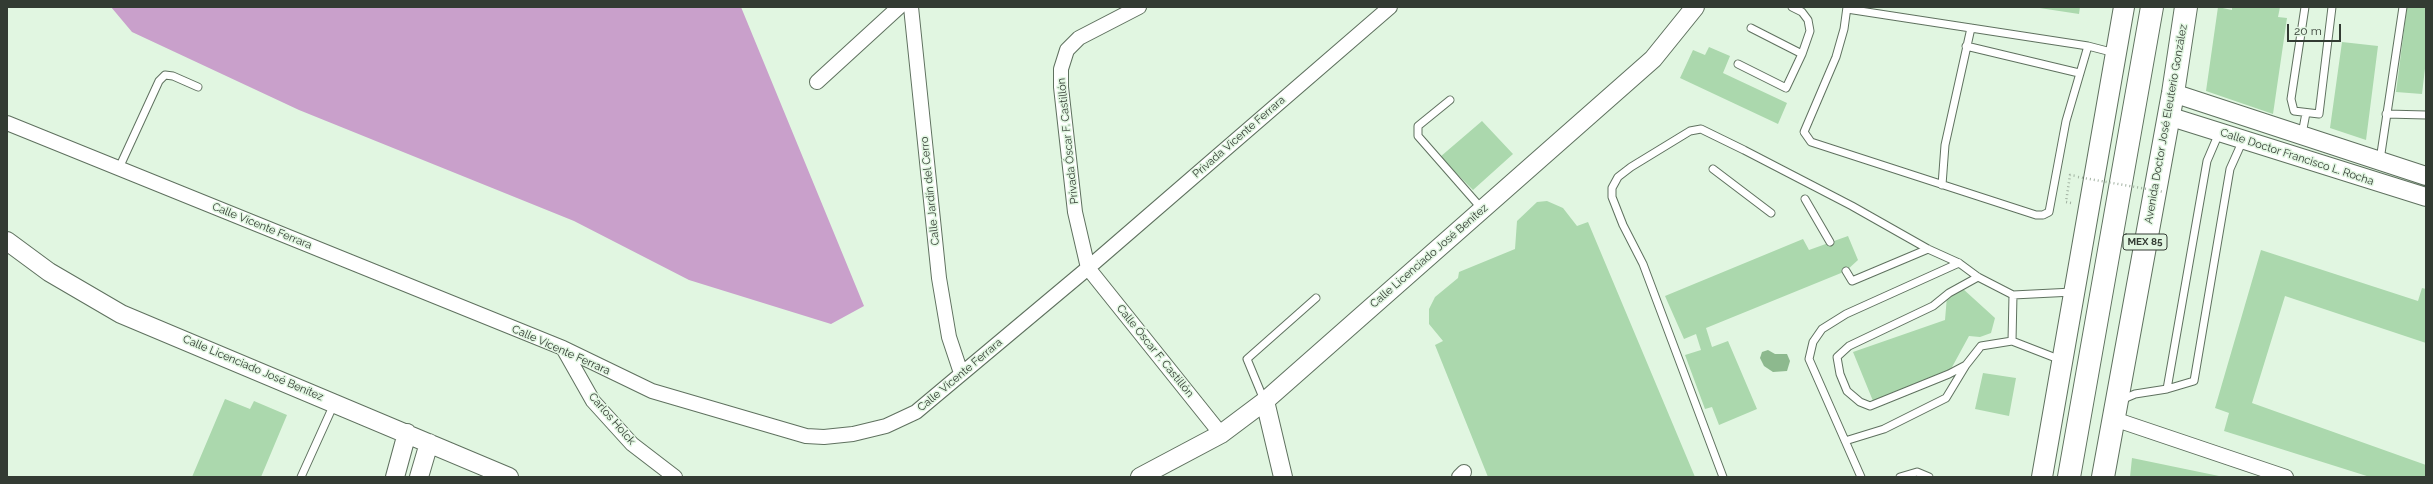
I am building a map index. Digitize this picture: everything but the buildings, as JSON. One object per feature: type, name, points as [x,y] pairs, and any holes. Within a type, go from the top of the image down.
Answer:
[{"type":"highway","name":"MEX 85","points":[[2069,477],[2152,7]]},
{"type":"highway","name":"Avenida Doctor José Eleuterio González","points":[[2103,477],[2173,93],[2186,7]]},
{"type":"main road","points":[[2042,477],[2124,7]]},
{"type":"street","points":[[817,82],[899,7]]},
{"type":"street","name":"Calle Jardín del Cerro","points":[[911,7],[939,278],[949,337],[961,373]]},
{"type":"street","name":"Privada Óscar F. Castillón","points":[[1088,268],[1075,212],[1063,117],[1061,69],[1067,50],[1079,38],[1139,7]]},
{"type":"street","name":"Privada Vicente Ferrara","points":[[1088,268],[1390,7]]},
{"type":"street","name":"Calle Licenciado José Benítez","points":[[1140,477],[1222,434],[1265,401],[1653,59],[1692,8]]},
{"type":"street","name":"Calle Doctor Francisco L. Rocha","points":[[2173,93],[2302,134],[2426,176]]},
{"type":"street","name":"Calle Doctor Francisco L. Rocha","points":[[2168,116],[2426,197]]},
{"type":"street","name":"Calle Vicente Ferrara","points":[[7,123],[563,348],[652,391],[806,436],[824,437],[853,434],[886,426],[916,412],[1088,268]]},
{"type":"street","name":"Calle Licenciado José Benítez","points":[[7,241],[49,272],[121,314],[335,402],[509,477]]},
{"type":"street","name":"Calle Óscar F. Castillón","points":[[1088,268],[1222,434]]},
{"type":"street","name":"Carlos Holck","points":[[563,348],[593,401],[632,444],[675,477]]},
{"type":"street","points":[[1265,401],[1283,477]]},
{"type":"street","points":[[2115,410],[2286,477]]},
{"type":"street","points":[[395,477],[407,433]]},
{"type":"street","points":[[419,477],[429,443]]},
{"type":"lane","points":[[1738,64],[1786,88],[1802,54],[1810,30],[1808,20],[1802,12],[1792,7]]},
{"type":"lane","points":[[2305,7],[2291,99],[2294,111],[2319,114],[2332,7]]},
{"type":"lane","points":[[2380,160],[2403,7]]},
{"type":"lane","points":[[2088,46],[2066,121],[2049,212],[2043,216],[1811,142],[1804,132],[1836,57],[1847,8],[2088,46],[2116,54]]},
{"type":"lane","points":[[1750,28],[1802,54]]},
{"type":"lane","points":[[1942,185],[1945,145],[1971,28]]},
{"type":"lane","points":[[1966,46],[2079,73]]},
{"type":"lane","points":[[119,168],[159,81],[165,75],[173,76],[198,87]]},
{"type":"lane","points":[[1450,100],[1418,126],[1418,136],[1482,209]]},
{"type":"lane","points":[[2302,134],[2306,113]]},
{"type":"lane","points":[[2386,114],[2426,115]]},
{"type":"lane","points":[[1724,477],[1643,264],[1612,197],[1614,182],[1631,167],[1690,131],[1701,130],[1852,206],[1928,249],[1959,263],[1978,277],[2013,295],[2074,292]]},
{"type":"lane","points":[[2167,389],[2207,161],[2219,132]]},
{"type":"lane","points":[[2115,410],[2135,394],[2167,389],[2194,381],[2230,169],[2243,140]]},
{"type":"lane","points":[[1713,169],[1771,213]]},
{"type":"lane","points":[[1805,199],[1830,242]]},
{"type":"lane","points":[[1846,271],[1852,281],[1928,249]]},
{"type":"lane","points":[[1861,477],[1810,359],[1813,342],[1822,329],[1846,314],[1959,263]]},
{"type":"lane","points":[[1966,365],[1950,374],[1870,406],[1860,402],[1847,390],[1840,374],[1837,357],[1849,346],[1933,306],[1949,293],[1978,277]]},
{"type":"lane","points":[[2012,341],[2013,295]]},
{"type":"lane","points":[[1265,401],[1247,358],[1316,298]]},
{"type":"lane","points":[[1845,441],[1884,429],[1946,398],[1966,365],[1981,346],[2012,341],[2063,361]]},
{"type":"lane","points":[[301,477],[335,402]]},
{"type":"lane","points":[[1900,477],[1916,472],[1929,477]]},
{"type":"path","points":[[2078,177],[2164,192]]},
{"type":"shaded area","points":[[111,7],[741,7],[864,306],[831,324],[689,280],[574,221],[299,110],[132,32]]},
{"type":"shaded area","points":[[1768,350],[1775,354],[1787,354],[1790,361],[1787,371],[1773,372],[1764,366],[1760,358],[1762,352]]}]
